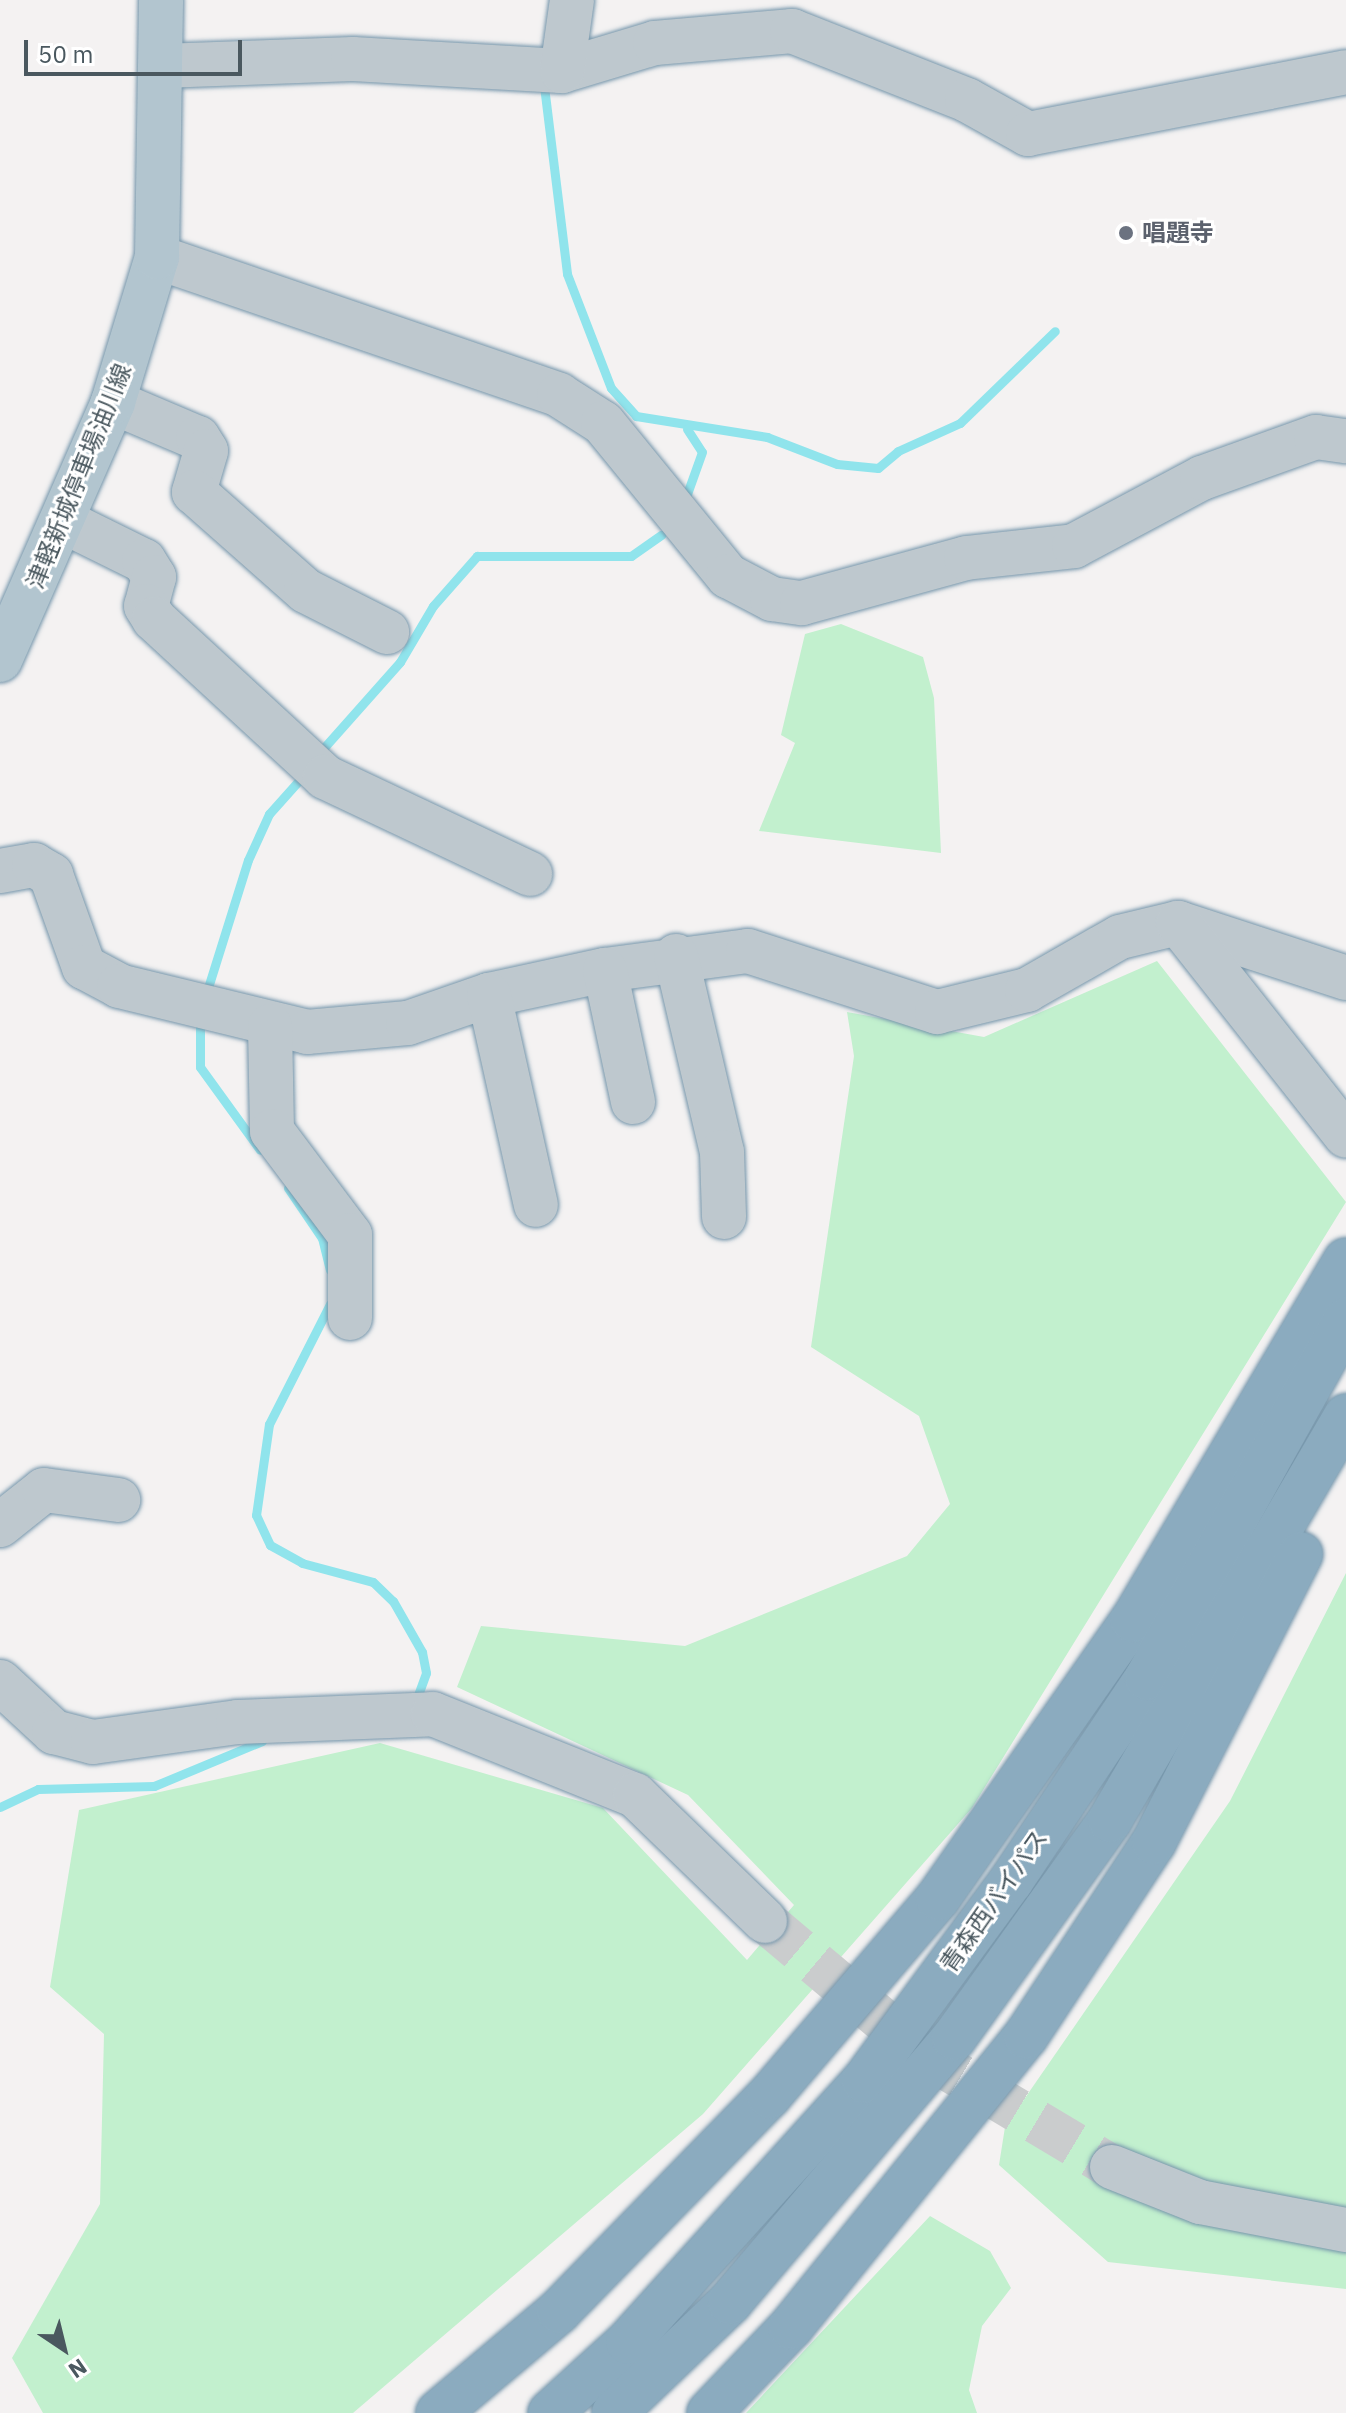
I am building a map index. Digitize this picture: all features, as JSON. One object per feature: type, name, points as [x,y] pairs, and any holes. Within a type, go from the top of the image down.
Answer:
[{"type":"highway","points":[[438,2413],[559,2311],[769,2096],[938,1898],[1133,1620],[1346,1260]]},
{"type":"highway","name":"青森西バイパス","points":[[550,2413],[628,2342],[864,2081],[1002,1893],[1147,1678],[1346,1320]]},
{"type":"highway","name":"青森西バイパス","points":[[614,2413],[730,2302],[954,2038],[1110,1820],[1346,1416]]},
{"type":"highway","points":[[709,2413],[791,2327],[1035,2023],[1154,1842],[1346,1462]]},
{"type":"main road","name":"津軽新城停車場油川線","points":[[0,660],[65,522],[113,402],[157,257],[161,0]]},
{"type":"street","points":[[562,71],[572,0]]},
{"type":"street","points":[[162,66],[353,59],[562,71],[655,43],[792,31],[967,100],[1028,134],[1346,72]]},
{"type":"street","points":[[157,257],[559,395],[603,423],[728,576],[772,599],[802,603],[966,558],[1074,546],[1202,478],[1316,437],[1346,441]]},
{"type":"street","points":[[113,402],[198,438],[206,451],[194,492],[306,591],[387,632]]},
{"type":"street","points":[[65,522],[144,561],[154,577],[146,606],[154,619],[325,777],[530,874]]},
{"type":"street","points":[[0,871],[34,865],[51,875],[84,967],[119,986],[270,1026],[307,1032],[408,1023],[489,995],[605,970],[676,956],[748,951],[937,1012],[1027,990],[1120,937],[1178,923],[1346,978]]},
{"type":"street","points":[[1178,923],[1346,1136]]},
{"type":"street","points":[[676,956],[722,1152],[724,1217]]},
{"type":"street","points":[[605,970],[633,1102]]},
{"type":"street","points":[[489,995],[536,1205]]},
{"type":"street","points":[[270,1026],[272,1131],[350,1235],[350,1318]]},
{"type":"street","points":[[0,1525],[44,1490],[118,1500]]},
{"type":"street","points":[[0,1682],[54,1732],[93,1742],[238,1722],[433,1714],[635,1795],[765,1921]]},
{"type":"street","points":[[1112,2167],[1200,2202],[1346,2230]]},
{"type":"green space","points":[[841,624],[923,657],[934,698],[941,853],[759,831],[795,743],[781,735],[805,634]]},
{"type":"green space","points":[[1157,961],[1346,1202],[972,1808],[703,2114],[353,2413],[43,2413],[12,2358],[100,2204],[104,2034],[50,1987],[79,1810],[380,1743],[603,1808],[747,1960],[794,1905],[688,1795],[457,1687],[481,1626],[685,1646],[907,1556],[950,1504],[919,1416],[811,1347],[854,1056],[847,1012],[984,1037]]},
{"type":"green space","points":[[1346,1573],[1346,2289],[1108,2262],[999,2165],[1005,2127],[1230,1801]]},
{"type":"green space","points":[[930,2216],[990,2251],[1011,2288],[982,2326],[969,2390],[977,2413],[746,2413]]},
{"type":"waterway","points":[[544,86],[567,274],[611,388],[636,416],[767,437],[837,464],[878,468],[898,451],[960,423],[1055,331]]},
{"type":"waterway","points":[[687,429],[702,452],[687,494]]},
{"type":"waterway","points":[[321,751],[400,662],[433,606],[477,556],[631,556],[661,535]]},
{"type":"waterway","points":[[206,994],[248,860],[269,814],[302,777]]},
{"type":"waterway","points":[[200,1018],[200,1067],[260,1150]]},
{"type":"waterway","points":[[288,1188],[322,1238],[330,1270]]},
{"type":"waterway","points":[[330,1304],[269,1424],[256,1515],[270,1545],[302,1563],[373,1582],[393,1601],[422,1652],[426,1673],[417,1698]]},
{"type":"waterway","points":[[0,1807],[38,1789],[154,1786],[262,1741]]},
{"type":"tunnel","points":[[765,1921],[923,2054],[1112,2167]]},
{"type":"place","name":"唱題寺","points":[[1126,233]]}]
